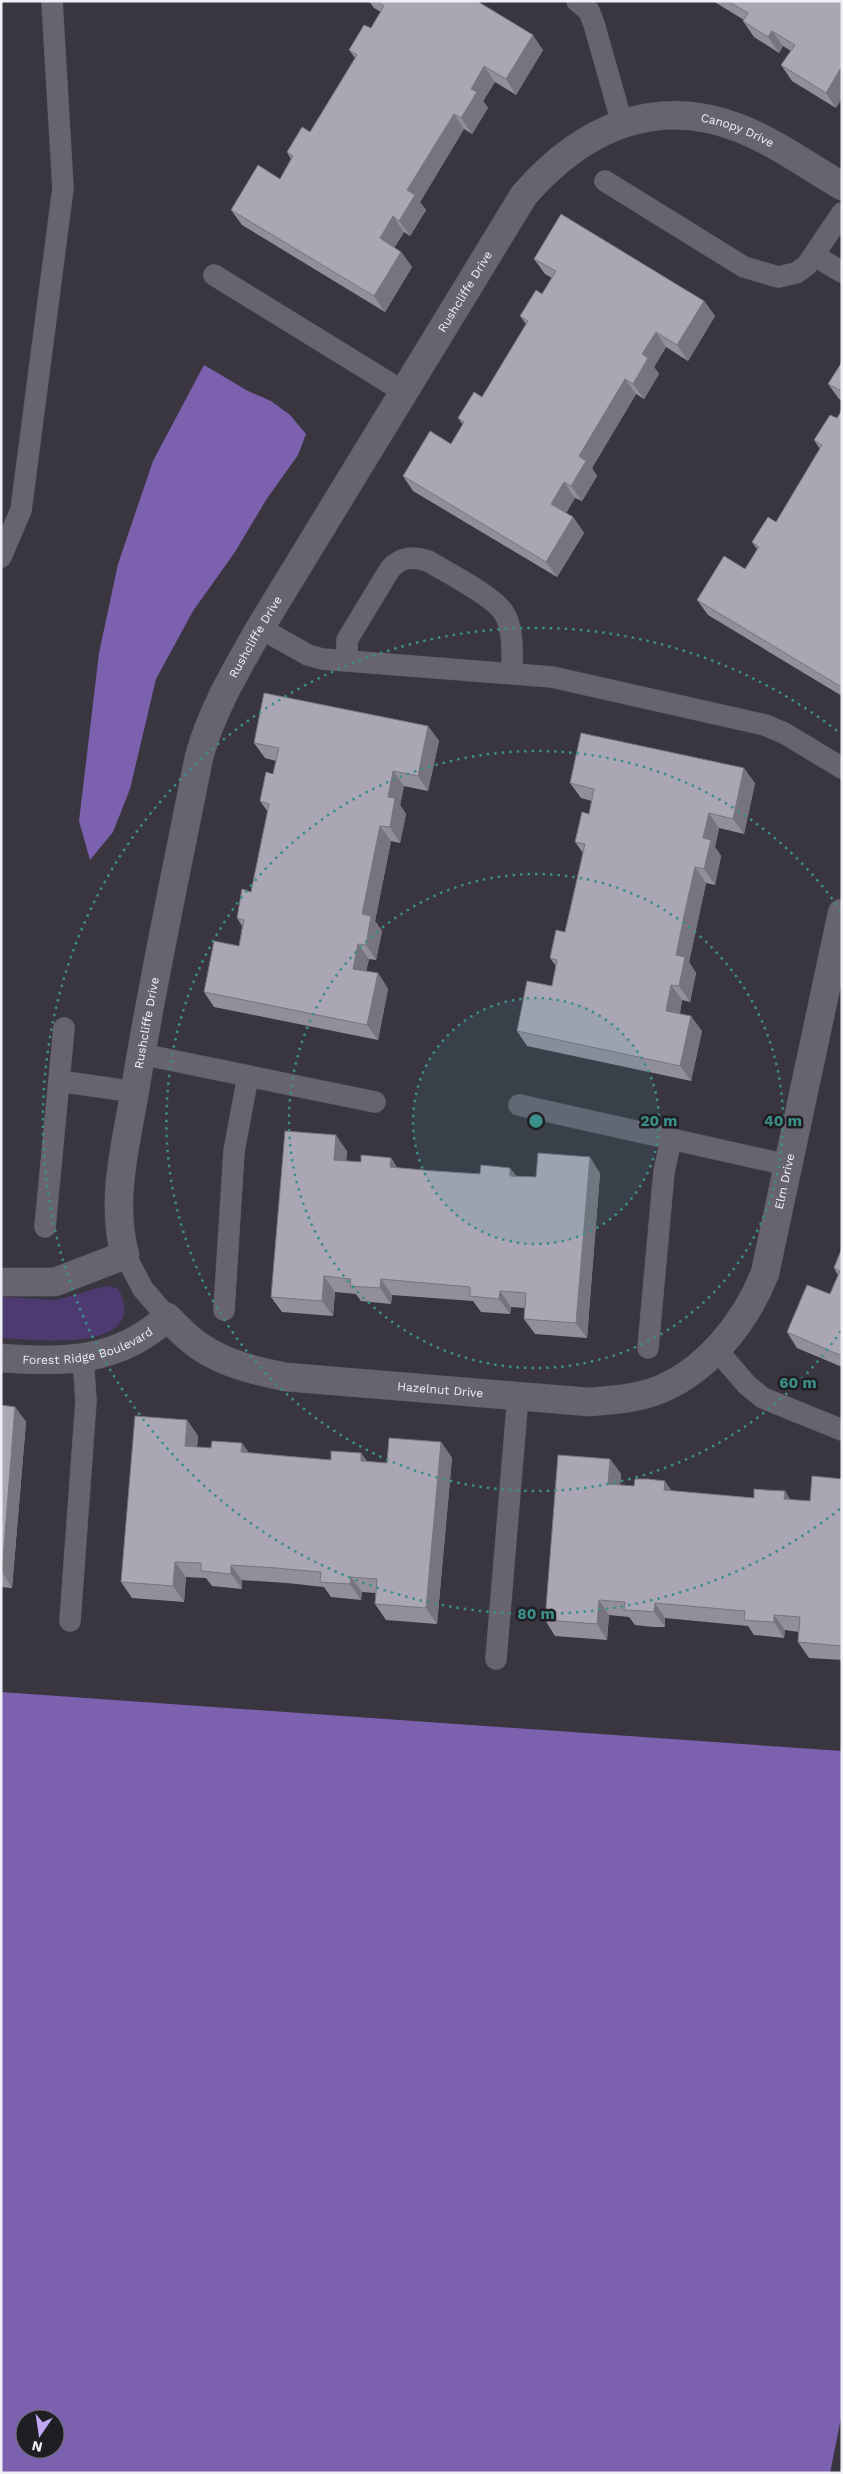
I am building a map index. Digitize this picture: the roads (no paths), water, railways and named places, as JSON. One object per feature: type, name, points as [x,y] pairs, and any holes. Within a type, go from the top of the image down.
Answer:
[{"type":"street","name":"Canopy Drive","points":[[622,123],[652,117],[681,116],[738,127],[765,140],[842,186]]},
{"type":"street","name":"Rushcliffe Drive","points":[[126,1255],[119,1232],[118,1195],[141,1054],[199,758],[208,725],[227,686],[260,628],[524,195],[546,171],[573,149],[599,132],[622,123]]},
{"type":"street","name":"Elm Drive","points":[[716,1349],[734,1331],[758,1291],[765,1273],[840,930]]},
{"type":"street","points":[[1,1282],[55,1282],[126,1255]]},
{"type":"street","name":"Hazelnut Drive","points":[[167,1317],[198,1346],[226,1361],[252,1370],[286,1377],[589,1402],[626,1399],[654,1392],[681,1378],[716,1349]]},
{"type":"street","name":"Forest Ridge Boulevard","points":[[1,1358],[34,1361],[83,1358],[108,1352],[131,1344],[150,1333],[167,1317]]},
{"type":"lane","points":[[1,557],[21,510],[64,188],[52,1]]},
{"type":"lane","points":[[577,1],[589,11],[594,24],[622,123]]},
{"type":"lane","points":[[604,181],[744,267],[778,277],[796,273],[815,256],[842,213]]},
{"type":"lane","points":[[815,256],[842,272]]},
{"type":"lane","points":[[214,275],[404,392]]},
{"type":"lane","points":[[347,661],[347,640],[390,569],[397,562],[406,558],[418,558],[428,561],[491,600],[504,613],[511,643],[512,674]]},
{"type":"lane","points":[[260,628],[308,655],[322,659],[552,677],[765,725],[784,733],[842,768]]},
{"type":"lane","points":[[45,1227],[64,1028]]},
{"type":"lane","points":[[141,1054],[375,1102]]},
{"type":"lane","points":[[224,1310],[234,1151],[248,1076]]},
{"type":"lane","points":[[59,1082],[135,1092]]},
{"type":"lane","points":[[518,1105],[788,1166]]},
{"type":"lane","points":[[648,1348],[664,1172],[671,1139]]},
{"type":"lane","points":[[126,1255],[142,1289],[167,1317]]},
{"type":"lane","points":[[716,1349],[747,1385],[763,1398],[842,1430]]},
{"type":"lane","points":[[70,1621],[86,1402],[83,1358]]},
{"type":"lane","points":[[496,1659],[518,1396]]}]
